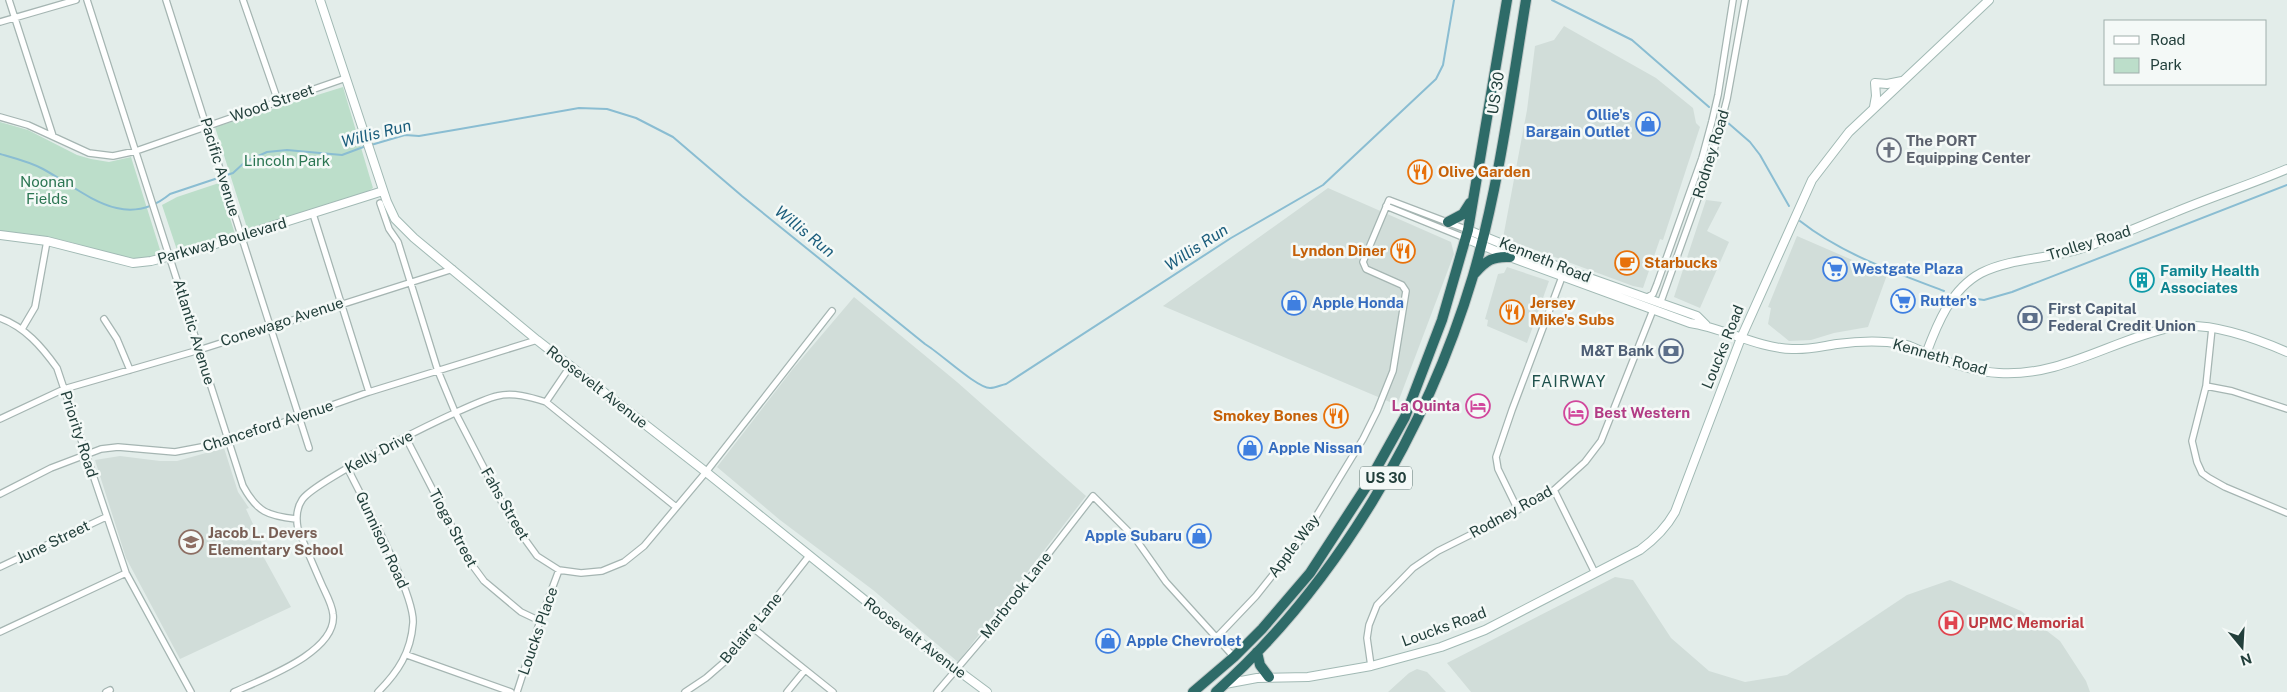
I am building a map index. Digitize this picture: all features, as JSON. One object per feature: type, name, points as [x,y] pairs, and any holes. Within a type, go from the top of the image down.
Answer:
[{"type":"highway","name":"US 30","points":[[1193,692],[1234,657],[1262,629],[1310,573],[1366,488],[1405,417],[1442,320],[1466,234],[1507,0]]},
{"type":"highway","name":"US 30","points":[[1216,692],[1257,652],[1299,606],[1341,549],[1385,479],[1418,416],[1444,357],[1473,276],[1506,123],[1526,0]]},
{"type":"highway","points":[[1448,222],[1455,220],[1463,214],[1472,200]]},
{"type":"highway","points":[[1473,276],[1490,259],[1498,256],[1510,258]]},
{"type":"highway","points":[[1257,652],[1262,668],[1269,677]]},
{"type":"street","points":[[9,0],[53,136]]},
{"type":"street","points":[[0,22],[76,0]]},
{"type":"street","name":"Atlantic Avenue","points":[[87,0],[243,486],[255,506],[276,517],[296,519]]},
{"type":"street","name":"Pacific Avenue","points":[[166,0],[309,448]]},
{"type":"street","points":[[243,0],[278,101]]},
{"type":"street","name":"Roosevelt Avenue","points":[[320,0],[383,191],[396,219],[414,238],[537,340],[706,472],[882,614],[987,692]]},
{"type":"street","name":"Rodney Road","points":[[1643,302],[1653,294],[1702,158],[1718,95],[1733,0]]},
{"type":"street","name":"Rodney Road","points":[[1660,304],[1711,162],[1727,99],[1745,0]]},
{"type":"street","name":"Loucks Road","points":[[1225,684],[1269,677],[1308,677],[1371,666],[1409,657],[1466,638],[1640,550],[1655,539],[1668,525],[1675,512],[1742,338],[1812,180],[1849,132],[1989,0]]},
{"type":"street","name":"Wood Street","points":[[0,117],[28,125],[89,153],[113,156],[136,151],[346,78]]},
{"type":"street","points":[[1873,109],[1876,96],[1875,83],[1887,84],[1902,81]]},
{"type":"street","name":"Trolley Road","points":[[1926,354],[1940,318],[1951,301],[1981,273],[2003,266],[2074,251],[2126,233],[2287,169]]},
{"type":"street","name":"Parkway Boulevard","points":[[0,235],[47,241],[133,263],[171,257],[383,191]]},
{"type":"street","name":"Kenneth Road","points":[[1466,234],[1448,222],[1389,200],[1386,206],[1482,240],[1550,263],[1643,302],[1653,310],[1690,324],[1706,326],[1742,338],[1792,350],[1867,341],[1883,341],[1904,344],[1926,354],[1980,372],[2026,374],[2063,366],[2142,336],[2175,327],[2212,328],[2264,342],[2287,352]]},
{"type":"street","name":"Fahs Street","points":[[380,202],[389,229],[398,242],[438,370],[455,412],[511,520],[537,556],[559,570],[581,573],[602,571],[624,562],[644,546],[706,472],[832,311]]},
{"type":"street","name":"Apple Way","points":[[1216,638],[1256,596],[1294,548],[1331,494],[1378,411],[1393,371],[1406,297],[1402,285],[1371,272],[1364,266],[1363,262],[1386,206]]},
{"type":"street","points":[[313,214],[369,392]]},
{"type":"street","name":"Kenneth Road","points":[[1482,240],[1510,258],[1562,277],[1643,302]]},
{"type":"street","points":[[22,330],[35,307],[47,241]]},
{"type":"street","name":"Conewago Avenue","points":[[0,419],[64,389],[199,350],[341,303],[453,269]]},
{"type":"street","points":[[1518,510],[1498,469],[1496,457],[1562,277]]},
{"type":"street","points":[[1643,302],[1660,304]]},
{"type":"street","name":"Kenneth Road","points":[[1660,304],[1697,316],[1706,326]]},
{"type":"street","name":"Rodney Road","points":[[1371,666],[1367,638],[1369,625],[1377,605],[1413,568],[1554,490],[1585,462],[1601,441],[1653,310]]},
{"type":"street","name":"Priority Road","points":[[0,318],[22,330],[45,350],[57,368],[126,573],[191,692]]},
{"type":"street","points":[[104,319],[116,339],[130,370]]},
{"type":"street","points":[[2212,328],[2206,386],[2192,441],[2197,462],[2202,473],[2225,487],[2287,513]]},
{"type":"street","name":"Chanceford Avenue","points":[[0,494],[52,468],[101,449],[118,447],[174,452],[228,442],[369,392],[537,340]]},
{"type":"street","points":[[546,402],[570,365]]},
{"type":"street","points":[[2206,386],[2232,391],[2287,409]]},
{"type":"street","name":"Kelly Drive","points":[[296,519],[302,499],[316,487],[455,412],[499,395],[521,395],[546,402],[676,506]]},
{"type":"street","name":"Tioga Street","points":[[406,438],[470,562],[484,582],[521,612],[540,621]]},
{"type":"street","name":"Gunnison Road","points":[[348,469],[407,592],[414,621],[407,655],[393,677],[378,692]]},
{"type":"street","points":[[1554,490],[1595,573]]},
{"type":"street","name":"Marbrook Lane","points":[[937,692],[1092,496],[1135,538],[1166,582],[1216,638]]},
{"type":"street","name":"June Street","points":[[0,567],[106,516]]},
{"type":"street","points":[[234,692],[244,690],[315,651],[324,642],[333,623],[332,608],[298,529],[296,519]]},
{"type":"street","name":"Belaire Lane","points":[[685,692],[706,678],[729,658],[809,556]]},
{"type":"street","name":"Loucks Place","points":[[517,692],[559,570]]},
{"type":"street","points":[[0,632],[126,573]]},
{"type":"street","points":[[753,628],[833,692]]},
{"type":"street","points":[[1216,638],[1234,657]]},
{"type":"street","points":[[407,655],[511,692]]},
{"type":"street","points":[[787,692],[805,670]]},
{"type":"shaded area","points":[[1564,26],[1656,78],[1693,108],[1696,123],[1700,127],[1663,240],[1660,239],[1643,288],[1503,238],[1527,110],[1535,46],[1554,40]]},
{"type":"shaded area","points":[[1328,188],[1451,242],[1454,254],[1397,405],[1163,306]]},
{"type":"shaded area","points":[[1706,200],[1722,202],[1707,231],[1729,242],[1700,308],[1674,297]]},
{"type":"shaded area","name":"Westgate Plaza","points":[[1797,236],[1887,275],[1868,327],[1834,333],[1811,340],[1789,341],[1768,324],[1771,308],[1768,307]]},
{"type":"shaded area","points":[[1507,267],[1549,281],[1527,343],[1487,326],[1488,320],[1485,319],[1498,274],[1504,273]]},
{"type":"shaded area","points":[[854,297],[957,382],[1086,496],[958,662],[873,590],[780,520],[717,467],[792,370]]},
{"type":"shaded area","name":"Jacob L. Devers Elementary School","points":[[224,448],[238,492],[249,508],[246,509],[267,554],[263,556],[291,607],[180,659],[126,558],[95,460],[120,456],[177,461]]},
{"type":"shaded area","name":"UPMC Memorial","points":[[1615,577],[1633,580],[1671,638],[1709,671],[1745,682],[1787,675],[1907,595],[1950,580],[2021,611],[2060,641],[2086,681],[2090,692],[1471,692],[1447,663]]},
{"type":"shaded area","points":[[1417,669],[1427,672],[1446,692],[1388,692],[1409,673]]},
{"type":"green space","name":"Lincoln Park","points":[[343,87],[373,188],[365,193],[248,231],[215,127]]},
{"type":"green space","name":"Noonan Fields","points":[[0,122],[28,130],[77,155],[91,159],[109,162],[131,157],[161,253],[138,259],[127,258],[61,240],[0,231]]},
{"type":"green space","points":[[219,183],[235,234],[182,251],[177,250],[162,205],[177,197]]},
{"type":"waterway","name":"Willis Run","points":[[371,145],[405,135],[419,136],[579,108],[607,109],[636,118],[673,137],[742,196],[925,344],[976,382],[992,388],[1006,384],[1231,238],[1323,185],[1436,79],[1443,65],[1454,0]]},
{"type":"waterway","points":[[1552,0],[1632,40],[1709,107]]},
{"type":"waterway","points":[[1727,122],[1750,142],[1760,155],[1789,206]]},
{"type":"waterway","name":"Willis Run","points":[[0,154],[38,167],[105,204],[121,209],[137,209],[153,205],[170,194],[233,173],[245,162],[267,152],[287,150],[342,155],[366,146]]},
{"type":"waterway","points":[[1963,297],[1984,300],[2012,292],[2287,185]]},
{"type":"waterway","points":[[1800,221],[1816,233],[1851,253],[1944,291]]},
{"type":"place","name":"Ollie's Bargain Outlet","points":[[1648,124]]},
{"type":"place","name":"The PORT Equipping Center","points":[[1889,150]]},
{"type":"place","name":"Olive Garden","points":[[1420,172]]},
{"type":"place","name":"Lyndon Diner","points":[[1403,251]]},
{"type":"place","name":"Starbucks","points":[[1627,263]]},
{"type":"place","name":"Westgate Plaza","points":[[1835,269]]},
{"type":"place","name":"Family Health Associates","points":[[2142,280]]},
{"type":"place","name":"Rutter's","points":[[1903,301]]},
{"type":"place","name":"Apple Honda","points":[[1294,303]]},
{"type":"place","name":"Jersey Mike's Subs","points":[[1512,312]]},
{"type":"place","name":"First Capital Federal Credit Union","points":[[2030,318]]},
{"type":"place","name":"M&T Bank","points":[[1671,351]]},
{"type":"place","name":"La Quinta","points":[[1478,406]]},
{"type":"place","name":"Best Western","points":[[1576,413]]},
{"type":"place","name":"Smokey Bones","points":[[1336,416]]},
{"type":"place","name":"Apple Nissan","points":[[1250,448]]},
{"type":"place","name":"Apple Subaru","points":[[1199,536]]},
{"type":"place","name":"Jacob L. Devers Elementary School","points":[[191,542]]},
{"type":"place","name":"UPMC Memorial","points":[[1951,623]]},
{"type":"place","name":"Apple Chevrolet","points":[[1108,641]]},
{"type":"district","name":"FAIRWAY","points":[[1569,381]]}]
